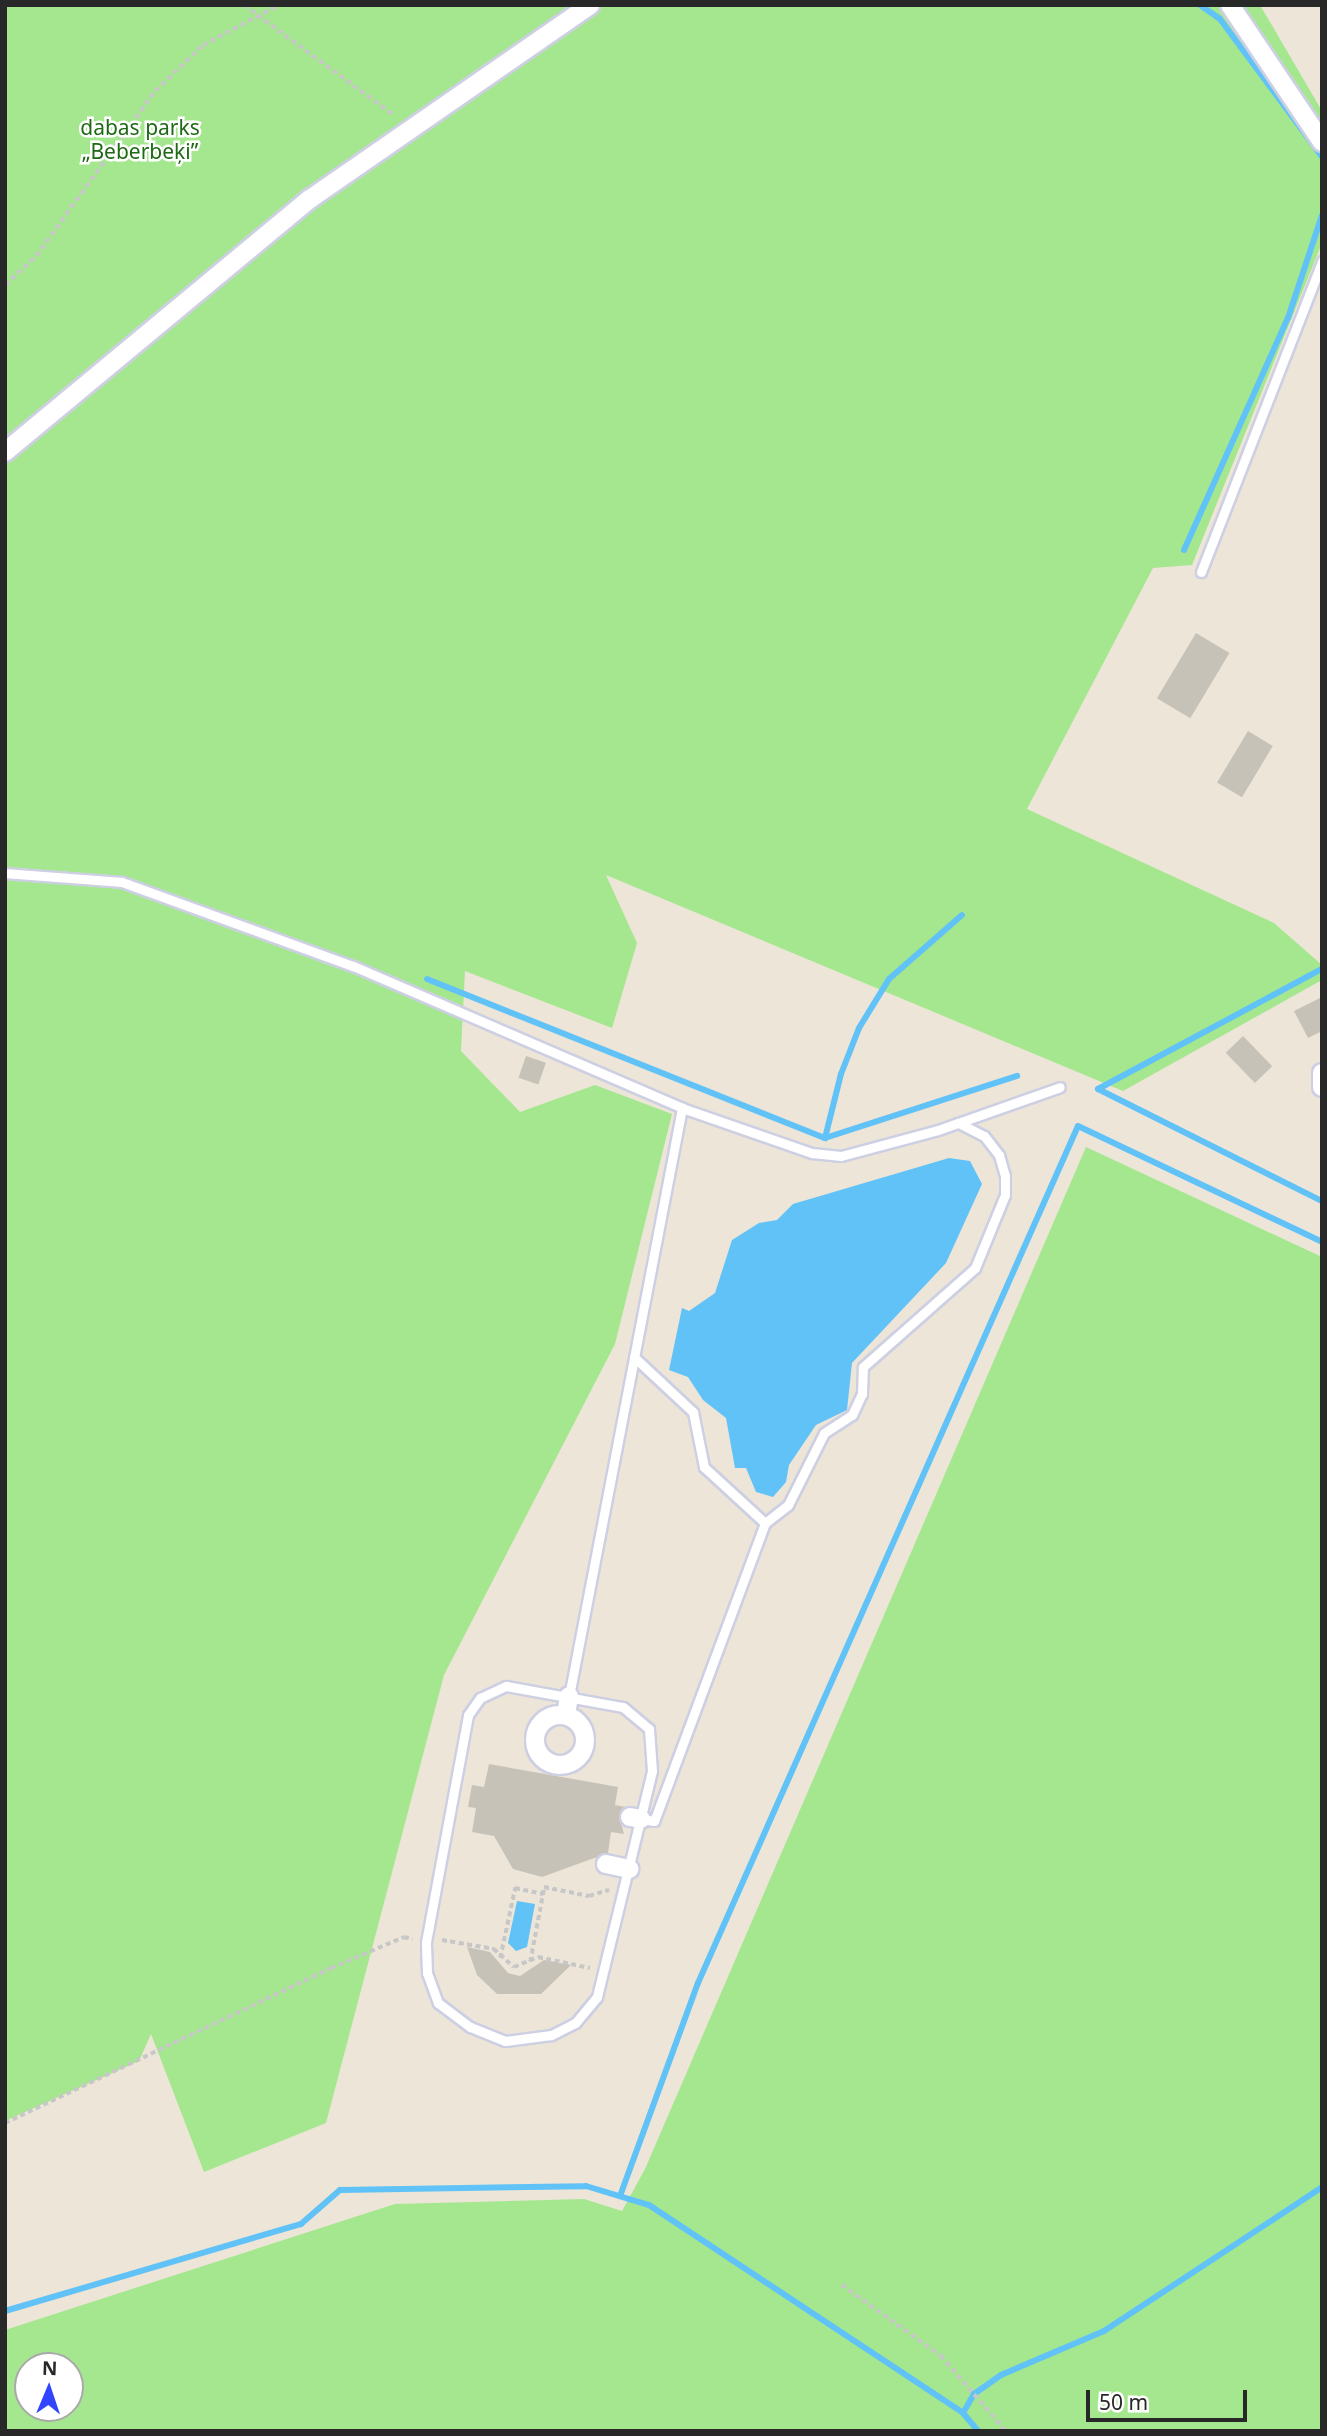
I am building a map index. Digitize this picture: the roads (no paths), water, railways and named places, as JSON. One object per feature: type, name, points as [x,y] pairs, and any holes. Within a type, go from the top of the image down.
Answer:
[{"type":"street","points":[[5,452],[310,200],[410,127],[590,5]]},
{"type":"street","points":[[1230,5],[1322,142]]},
{"type":"street","points":[[1322,1073],[1322,1087]]},
{"type":"street","points":[[566,1715],[569,1696]]},
{"type":"street","points":[[606,1864],[628,1872]]},
{"type":"lane","points":[[1201,572],[1322,261]]},
{"type":"lane","points":[[5,873],[122,882],[353,966],[682,1108],[812,1153],[841,1156],[958,1123],[1060,1087]]},
{"type":"lane","points":[[569,1696],[682,1108]]},
{"type":"lane","points":[[636,1818],[654,1821],[765,1523],[788,1505],[824,1433],[852,1415],[862,1394],[863,1367],[975,1268],[1005,1195],[1005,1176],[999,1156],[984,1136],[958,1123]]},
{"type":"lane","points":[[634,1357],[693,1412],[704,1467],[765,1523]]},
{"type":"lane","points":[[506,1686],[569,1696],[623,1707],[649,1729],[652,1771],[636,1818],[628,1872],[597,1997],[575,2023],[551,2035],[506,2041],[470,2027],[438,2003],[427,1973],[426,1939],[468,1715],[480,1698],[506,1686]]},
{"type":"water","points":[[949,1158],[970,1161],[982,1184],[946,1263],[852,1363],[847,1410],[816,1425],[789,1465],[786,1482],[773,1497],[756,1492],[746,1468],[735,1468],[726,1418],[703,1400],[688,1377],[669,1370],[682,1308],[689,1311],[715,1293],[732,1240],[759,1223],[777,1220],[793,1204]]},
{"type":"water","points":[[517,1901],[535,1904],[527,1947],[516,1951],[508,1943]]},
{"type":"waterway","points":[[1200,5],[1220,19],[1322,157]]},
{"type":"waterway","points":[[1184,550],[1288,318],[1322,215]]},
{"type":"waterway","points":[[825,1138],[841,1074],[859,1028],[889,979],[962,915]]},
{"type":"waterway","points":[[1098,1089],[1322,969]]},
{"type":"waterway","points":[[427,979],[825,1138],[1017,1076]]},
{"type":"waterway","points":[[1098,1089],[1322,1201]]},
{"type":"waterway","points":[[620,2196],[698,1983],[1078,1126],[1322,1242]]},
{"type":"waterway","points":[[5,2311],[301,2224],[340,2190],[586,2186],[649,2205],[963,2413],[978,2431]]},
{"type":"waterway","points":[[963,2413],[974,2394],[1001,2375],[1104,2331],[1322,2187]]},
{"type":"park label","name":"dabas parks „Beberbeķi”","points":[[140,139]]}]
